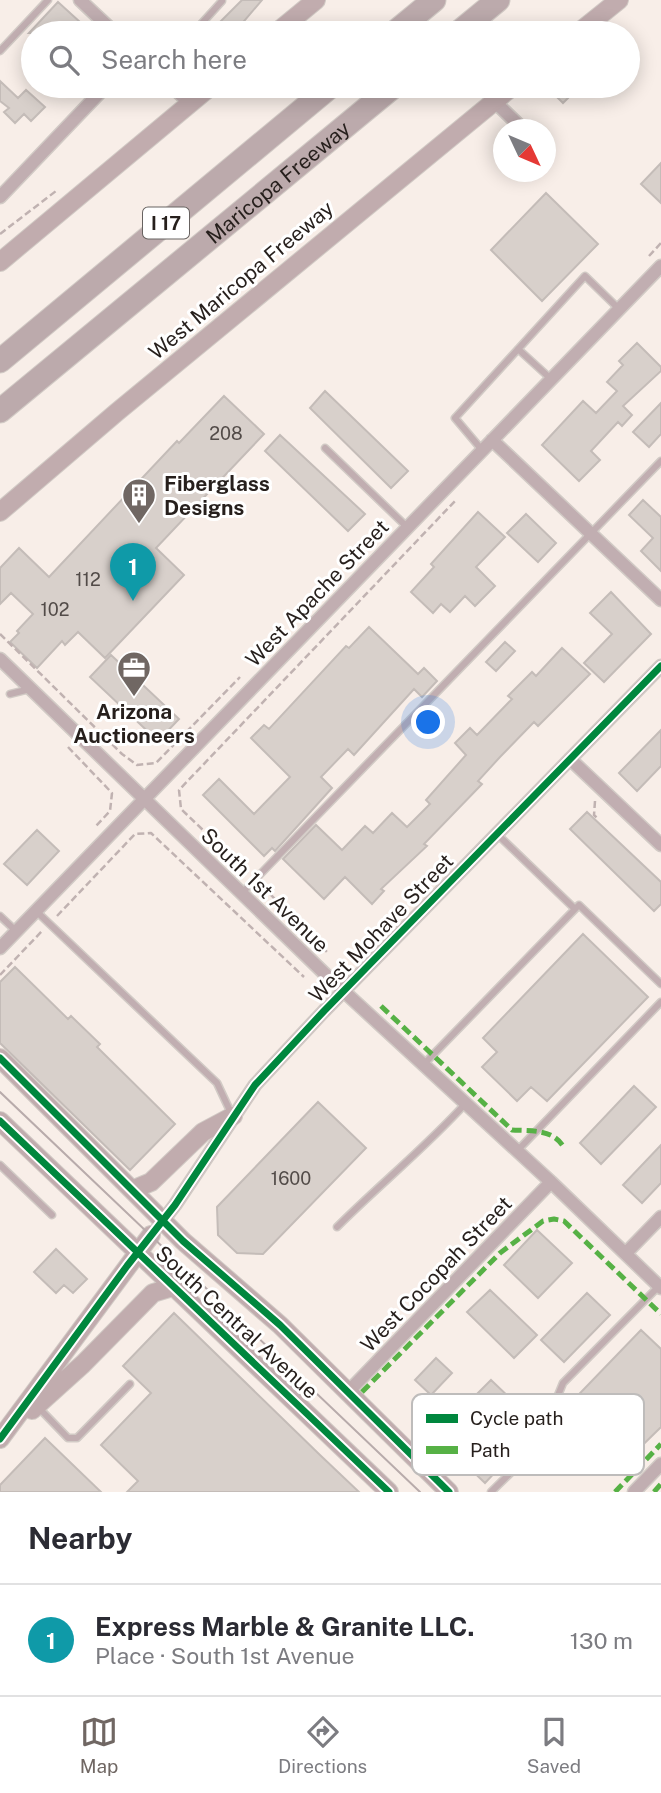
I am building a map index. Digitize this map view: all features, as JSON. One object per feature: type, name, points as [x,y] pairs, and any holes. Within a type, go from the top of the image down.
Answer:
[{"type":"highway","points":[[398,21],[416,0]]},
{"type":"highway","points":[[409,21],[434,0]]},
{"type":"highway","points":[[473,21],[498,0]]},
{"type":"highway","name":"Maricopa Freeway","points":[[0,361],[317,98]]},
{"type":"highway","name":"Maricopa Freeway","points":[[0,411],[379,98]]},
{"type":"main road","points":[[291,21],[316,0]]},
{"type":"main road","points":[[593,21],[619,0]]},
{"type":"main road","points":[[0,262],[196,98]]},
{"type":"main road","name":"West Maricopa Freeway","points":[[0,512],[498,98]]},
{"type":"main road","name":"South Central Avenue","points":[[0,1058],[183,1241],[280,1325],[412,1455]]},
{"type":"main road","points":[[132,1190],[151,1182],[203,1132],[233,1116]]},
{"type":"main road","name":"South Central Avenue","points":[[0,1121],[389,1492]]},
{"type":"main road","points":[[1,1436],[151,1235]]},
{"type":"main road","points":[[1,1436],[83,1364],[153,1293],[173,1287]]},
{"type":"main road","name":"South Central Avenue","points":[[432,1475],[449,1492]]},
{"type":"street","points":[[80,0],[102,21]]},
{"type":"street","points":[[0,197],[95,98]]},
{"type":"street","points":[[184,98],[190,103]]},
{"type":"street","points":[[494,101],[513,119]]},
{"type":"street","name":"West Apache Street","points":[[0,947],[661,266]]},
{"type":"street","points":[[492,440],[661,600]]},
{"type":"street","name":"South 1st Avenue","points":[[0,659],[241,894],[660,1287]]},
{"type":"street","name":"West Mohave Street","points":[[151,1235],[255,1085],[661,666]]},
{"type":"street","points":[[570,758],[661,845]]},
{"type":"street","name":"West Cocopah Street","points":[[348,1392],[551,1182]]},
{"type":"street","points":[[626,1253],[661,1217]]},
{"type":"street","points":[[634,1492],[661,1464]]},
{"type":"lane","points":[[28,21],[48,0]]},
{"type":"lane","points":[[204,21],[222,1]]},
{"type":"lane","points":[[0,51],[21,29]]},
{"type":"lane","points":[[482,450],[455,418],[585,276],[619,309]]},
{"type":"lane","points":[[518,349],[551,379]]},
{"type":"lane","points":[[325,449],[407,528]]},
{"type":"lane","points":[[241,894],[661,461]]},
{"type":"lane","points":[[10,694],[30,689]]},
{"type":"lane","points":[[497,834],[575,909]]},
{"type":"lane","points":[[423,1066],[579,905],[661,984]]},
{"type":"lane","points":[[36,911],[217,1083],[233,1116]]},
{"type":"lane","points":[[0,916],[16,931]]},
{"type":"lane","points":[[517,1151],[661,1002]]},
{"type":"lane","points":[[337,1227],[386,1179],[425,1147],[465,1104]]},
{"type":"lane","points":[[0,1165],[52,1215]]},
{"type":"lane","points":[[559,1394],[564,1383],[660,1287]]},
{"type":"lane","points":[[37,1406],[68,1438],[76,1438],[130,1384]]},
{"type":"lane","points":[[491,1492],[508,1475]]},
{"type":"path","points":[[181,809],[179,790],[456,500]]},
{"type":"path","points":[[0,634],[122,754],[137,765],[156,763],[242,675]]},
{"type":"path","points":[[110,811],[112,793]]},
{"type":"path","points":[[0,975],[135,834],[151,832],[304,977]]},
{"type":"building","points":[[242,0],[262,0],[244,21],[221,21]]},
{"type":"building","points":[[58,2],[79,21],[40,21]]},
{"type":"building","points":[[0,81],[18,98],[21,95],[21,98],[35,98],[45,107],[31,121],[24,114],[15,123],[4,112],[9,108],[0,101]]},
{"type":"building","points":[[661,163],[661,203],[641,184]]},
{"type":"building","points":[[546,193],[598,244],[542,301],[491,250]]},
{"type":"building","points":[[637,343],[661,367],[661,371],[623,406],[632,415],[622,426],[618,422],[591,451],[600,460],[579,481],[542,445],[583,401],[596,413],[617,391],[607,382],[623,365],[619,361]]},
{"type":"building","points":[[325,391],[408,471],[391,488],[310,408]]},
{"type":"building","points":[[224,396],[264,434],[156,548],[184,575],[105,658],[78,632],[65,645],[62,641],[37,668],[10,642],[33,614],[11,593],[0,604],[0,568],[19,548],[49,577],[177,441],[179,443]]},
{"type":"building","points":[[661,403],[661,434],[649,447],[633,432]]},
{"type":"building","points":[[280,435],[365,514],[348,531],[265,451]]},
{"type":"building","points":[[643,500],[661,517],[661,571],[641,551],[653,538],[629,515]]},
{"type":"building","points":[[478,512],[505,537],[476,567],[495,586],[475,606],[465,596],[450,612],[441,604],[433,613],[411,592],[434,567],[431,564]]},
{"type":"building","points":[[526,514],[556,543],[538,562],[507,533]]},
{"type":"building","points":[[611,592],[651,634],[604,682],[584,663],[612,634],[590,613]]},
{"type":"building","points":[[369,627],[418,674],[424,668],[437,681],[422,697],[414,689],[354,755],[348,749],[321,777],[332,788],[275,851],[272,848],[264,856],[203,795],[219,779],[254,814],[290,777],[251,738],[264,725],[269,729],[346,646],[349,648]]},
{"type":"building","points":[[505,642],[515,651],[496,671],[486,662]]},
{"type":"building","points":[[562,648],[590,674],[538,726],[534,722],[500,757],[478,781],[482,784],[424,844],[427,846],[381,889],[384,891],[372,904],[345,877],[324,899],[283,859],[316,825],[342,850],[365,826],[373,833],[392,813],[407,827],[430,804],[426,800],[466,755],[455,743],[470,728],[477,735],[512,699],[508,696],[532,672],[536,676]]},
{"type":"building","name":"Arizona Auctioneers","points":[[111,655],[179,719],[158,741],[90,677]]},
{"type":"building","points":[[661,730],[661,766],[637,791],[619,773]]},
{"type":"building","points":[[587,812],[661,882],[661,904],[654,911],[570,829]]},
{"type":"building","points":[[37,830],[59,851],[27,885],[4,864]]},
{"type":"building","points":[[583,934],[648,997],[547,1101],[531,1087],[517,1101],[482,1067],[497,1052],[483,1038]]},
{"type":"building","points":[[15,967],[68,1019],[71,1016],[100,1044],[97,1047],[175,1124],[130,1170],[0,1043],[0,982]]},
{"type":"building","points":[[634,1086],[656,1107],[601,1164],[580,1143]]},
{"type":"building","points":[[318,1102],[366,1148],[263,1254],[237,1253],[218,1235],[217,1207]]},
{"type":"building","points":[[661,1145],[661,1183],[642,1203],[623,1185]]},
{"type":"building","points":[[537,1230],[572,1263],[538,1298],[504,1265]]},
{"type":"building","points":[[56,1249],[87,1279],[73,1293],[64,1285],[56,1293],[34,1272]]},
{"type":"building","points":[[490,1290],[537,1335],[514,1358],[467,1312]]},
{"type":"building","points":[[587,1293],[610,1315],[564,1362],[541,1340]]},
{"type":"building","points":[[174,1313],[359,1492],[127,1492],[138,1481],[101,1445],[151,1393],[123,1366]]},
{"type":"building","points":[[641,1330],[661,1349],[661,1427],[644,1444],[644,1394],[579,1394]]},
{"type":"building","points":[[436,1358],[452,1373],[432,1394],[415,1380]]},
{"type":"building","points":[[491,1380],[506,1394],[477,1394]]},
{"type":"building","points":[[45,1438],[101,1492],[0,1492],[0,1485]]},
{"type":"building","points":[[477,1475],[493,1475],[485,1483]]},
{"type":"tram line","points":[[0,1092],[420,1492]]},
{"type":"marked path","points":[[381,1006],[512,1130],[547,1134],[563,1146]]},
{"type":"marked path","points":[[362,1392],[500,1253],[543,1221],[564,1221],[661,1314]]},
{"type":"marked path","points":[[644,1462],[661,1444]]},
{"type":"marked path","points":[[615,1492],[631,1475]]},
{"type":"marked path","points":[[654,1492],[661,1484]]},
{"type":"cycle path","points":[[0,1439],[175,1205],[255,1085],[661,666]]},
{"type":"cycle path","points":[[0,1058],[183,1241],[280,1325],[412,1455]]},
{"type":"cycle path","points":[[0,1121],[389,1492]]},
{"type":"cycle path","points":[[432,1475],[449,1492]]},
{"type":"place","name":"Fiberglass Designs","points":[[139,525]]},
{"type":"place","name":"Express Marble & Granite LLC.","points":[[133,601]]},
{"type":"place","name":"Arizona Auctioneers","points":[[134,698]]}]
